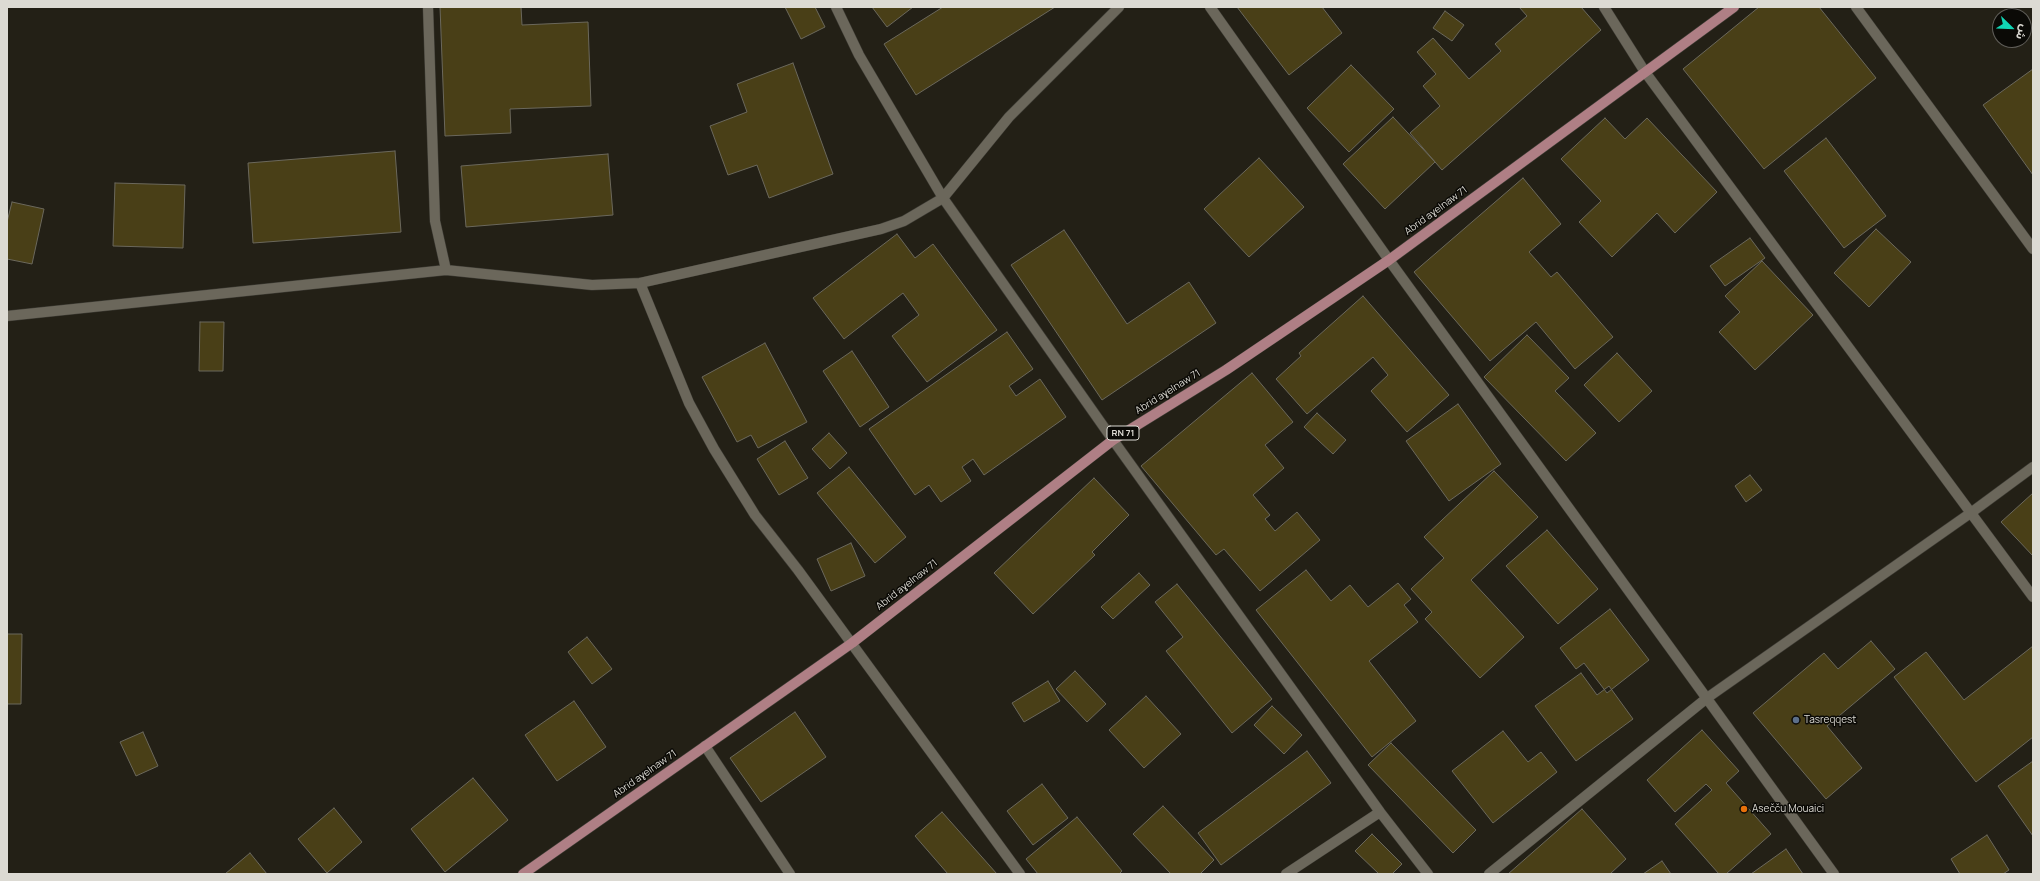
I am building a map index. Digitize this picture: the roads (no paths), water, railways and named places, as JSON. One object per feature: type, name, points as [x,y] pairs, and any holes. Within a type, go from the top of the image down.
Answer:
[{"type":"main road","name":"Abrid aɣelnaw 71","points":[[523,874],[852,643],[1113,440],[1226,370],[1389,260],[1734,7]]},
{"type":"street","points":[[428,7],[435,221],[446,270]]},
{"type":"street","points":[[836,7],[859,55],[943,198],[1113,440],[1380,812],[1428,874]]},
{"type":"street","points":[[7,316],[446,270],[592,285],[640,283],[881,229],[904,221],[943,198],[1009,117],[1119,7]]},
{"type":"street","points":[[1210,7],[1389,260],[1708,698],[1834,874]]},
{"type":"street","points":[[1604,7],[1645,72],[1972,512],[2033,597]]},
{"type":"street","points":[[1856,7],[2033,249]]},
{"type":"street","points":[[640,283],[686,396],[714,449],[755,515],[852,643],[1020,874]]},
{"type":"street","points":[[1488,874],[1708,698],[1972,512],[2033,467]]},
{"type":"street","points":[[705,746],[790,874]]},
{"type":"street","points":[[1286,874],[1380,812]]},
{"type":"place","name":"Tasreqqest","points":[[1796,720]]},
{"type":"place","name":"Asečču Mouaici","points":[[1744,809]]}]
